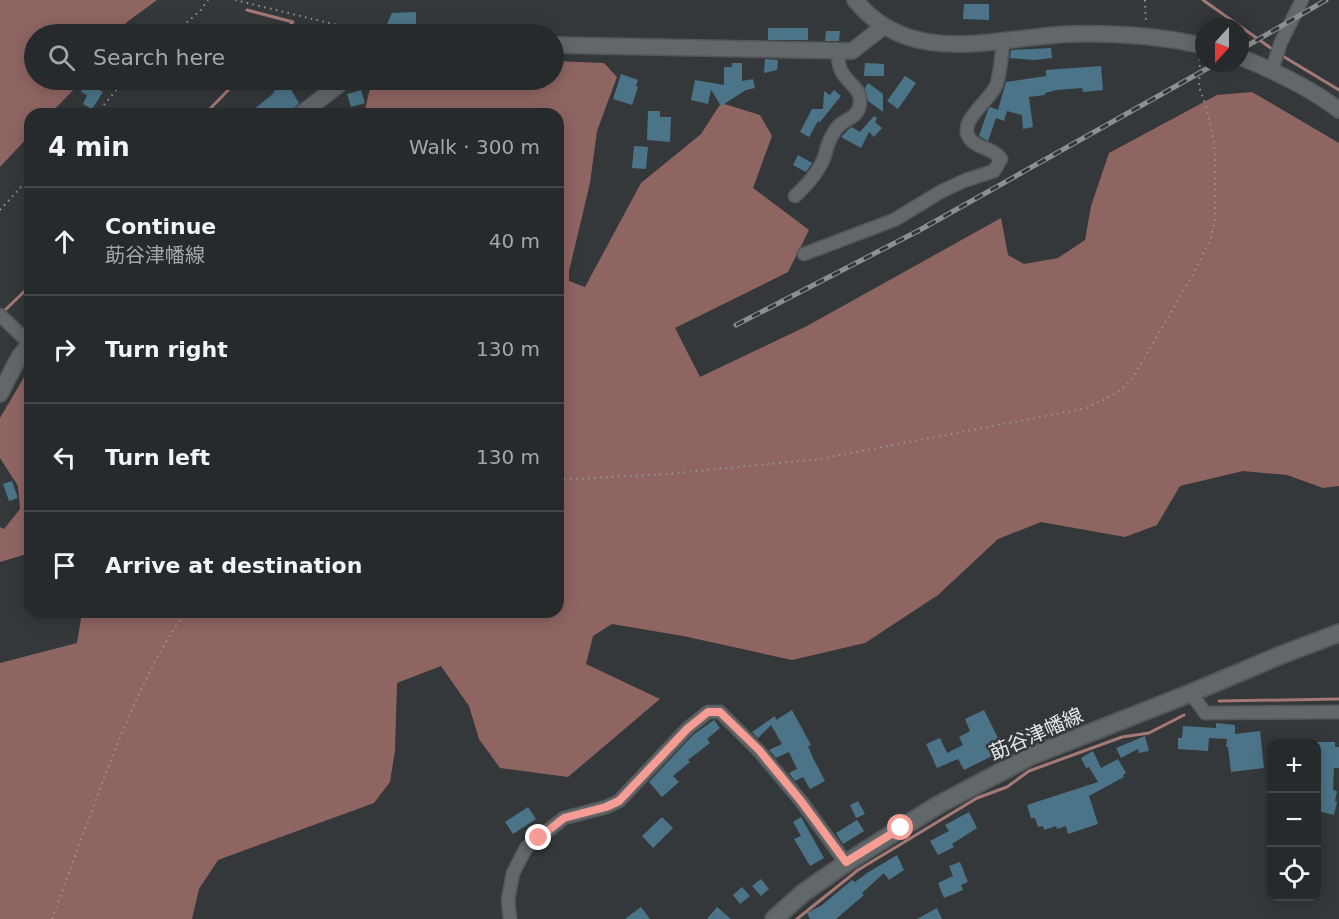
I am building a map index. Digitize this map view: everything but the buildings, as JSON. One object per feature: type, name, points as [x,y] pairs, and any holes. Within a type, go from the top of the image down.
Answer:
[{"type":"main road","name":"莇谷津幡線","points":[[774,919],[803,893],[846,862],[938,805],[1031,756],[1339,633]]},
{"type":"street","points":[[855,0],[883,27],[903,37],[927,42],[952,45],[1070,34],[1124,35],[1195,44]]},
{"type":"street","points":[[1276,59],[1302,0]]},
{"type":"street","points":[[564,45],[852,51],[883,27]]},
{"type":"street","points":[[804,255],[894,220],[942,191],[994,171],[1001,159],[998,154],[971,140],[967,127],[997,84],[1004,41]]},
{"type":"street","points":[[795,196],[810,180],[823,159],[838,125],[851,119],[860,107],[859,92],[840,70],[838,50]]},
{"type":"street","points":[[1249,58],[1276,59],[1339,110]]},
{"type":"street","points":[[309,108],[332,90]]},
{"type":"street","points":[[3,317],[24,338]]},
{"type":"street","points":[[0,394],[24,352]]},
{"type":"street","points":[[1191,693],[1205,713],[1339,712]]},
{"type":"street","points":[[510,919],[508,900],[513,873],[526,848],[564,818],[606,807],[619,801],[687,729],[708,712],[720,712],[759,750],[801,801],[846,862]]},
{"type":"path","points":[[185,24],[200,11],[208,0]]},
{"type":"path","points":[[236,0],[333,24]]},
{"type":"path","points":[[1145,0],[1147,38]]},
{"type":"path","points":[[564,480],[667,474],[820,459],[1087,408],[1117,394],[1136,374],[1191,278],[1211,238],[1215,220],[1215,157],[1206,106],[1199,87],[1200,72]]},
{"type":"path","points":[[101,108],[116,90]]},
{"type":"path","points":[[0,210],[24,184]]},
{"type":"path","points":[[52,919],[96,797],[130,712],[159,654],[182,618]]},
{"type":"shaded area","points":[[0,0],[157,0],[126,24],[24,24],[24,90],[73,90],[56,108],[24,108],[24,141],[0,167]]},
{"type":"shaded area","points":[[564,61],[604,63],[617,77],[597,131],[590,183],[569,271],[569,281],[585,287],[641,183],[701,134],[721,103],[760,115],[772,136],[753,188],[809,230],[788,272],[675,328],[700,377],[807,326],[1001,218],[1008,255],[1024,264],[1058,258],[1085,240],[1091,206],[1109,153],[1217,95],[1252,92],[1339,143],[1339,486],[1323,488],[1287,475],[1243,471],[1180,486],[1157,525],[1125,537],[1041,522],[998,539],[938,595],[865,643],[792,660],[683,636],[612,624],[593,636],[586,664],[660,699],[568,777],[500,768],[479,739],[469,706],[441,666],[397,683],[395,750],[390,782],[374,803],[218,860],[199,889],[192,919],[0,919],[0,663],[77,643],[81,618],[564,618],[564,108],[365,108],[370,90],[564,90]]},
{"type":"shaded area","points":[[24,377],[24,555],[0,562],[0,527],[4,529],[20,509],[18,486],[0,458],[0,418]]},
{"type":"waterway","points":[[1203,0],[1275,51]]},
{"type":"waterway","points":[[247,10],[293,22],[291,24]]},
{"type":"waterway","points":[[1281,55],[1339,90]]},
{"type":"waterway","points":[[211,108],[228,90]]},
{"type":"waterway","points":[[3,312],[24,292]]},
{"type":"waterway","points":[[1219,701],[1339,699]]},
{"type":"waterway","points":[[797,919],[858,870],[977,798],[1007,787],[1029,771],[1122,737],[1149,733],[1184,715]]},
{"type":"railway","points":[[1249,45],[1326,0]]},
{"type":"railway","points":[[736,325],[918,231],[1201,72]]},
{"type":"route","points":[[539,838],[564,818],[606,807],[619,801],[687,729],[708,712],[720,712],[759,750],[801,801],[846,862],[901,828]]}]
